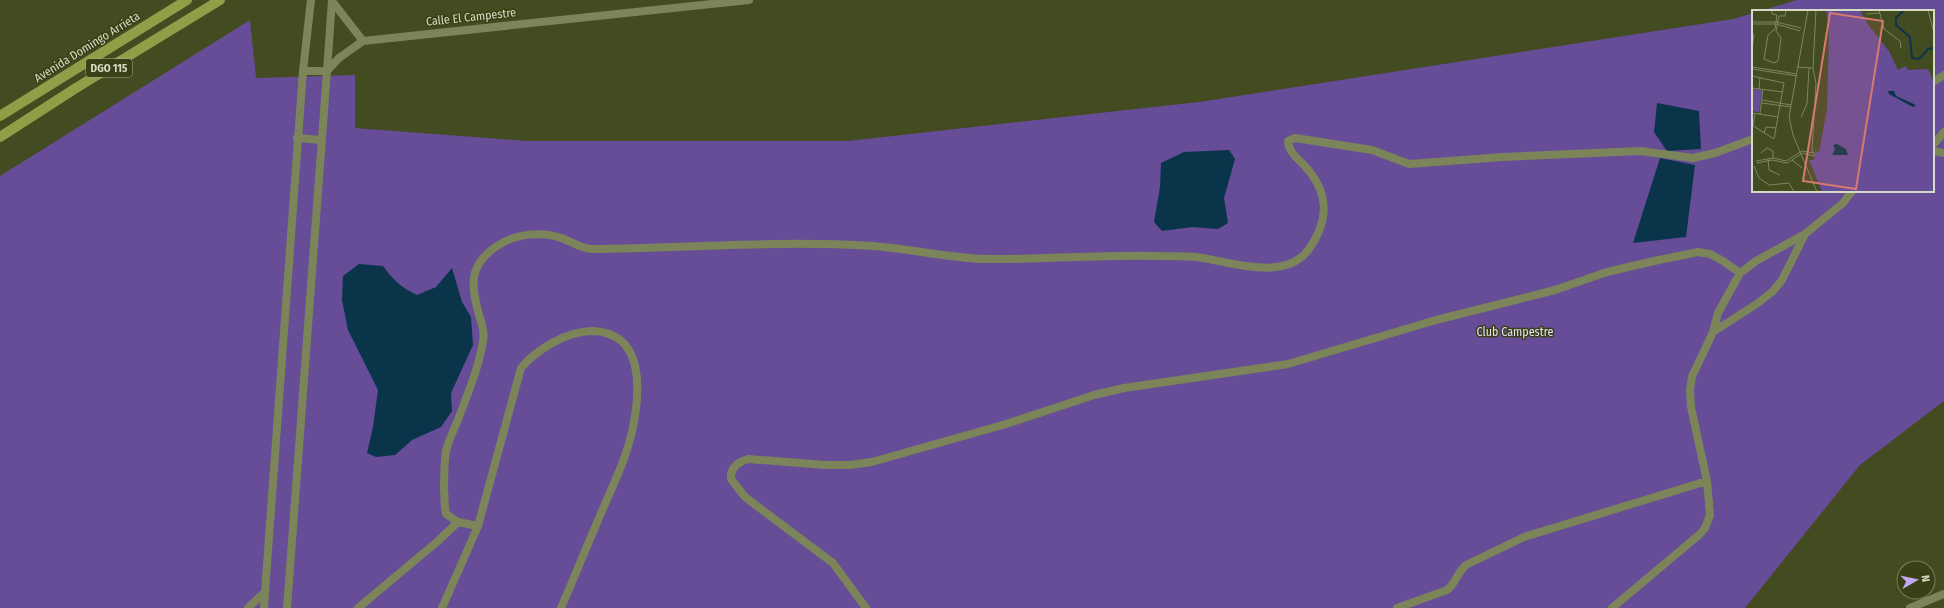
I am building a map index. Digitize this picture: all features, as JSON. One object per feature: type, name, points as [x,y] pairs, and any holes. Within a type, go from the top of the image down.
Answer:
[{"type":"main road","name":"Avenida Domingo Arrieta","points":[[0,116],[187,0]]},
{"type":"main road","name":"DGO 115","points":[[0,137],[76,88],[220,0]]},
{"type":"street","points":[[264,608],[297,138],[311,0]]},
{"type":"street","points":[[327,72],[339,58],[363,40],[332,0]]},
{"type":"street","points":[[287,608],[332,0]]},
{"type":"street","name":"Calle El Campestre","points":[[363,40],[749,0]]},
{"type":"street","points":[[303,71],[327,72]]},
{"type":"street","points":[[1934,81],[1944,75]]},
{"type":"street","points":[[1934,144],[1944,132]]},
{"type":"street","points":[[297,138],[322,140]]},
{"type":"street","points":[[478,526],[458,522],[449,518],[445,510],[444,470],[449,441],[467,396],[483,341],[483,327],[474,297],[474,275],[476,267],[485,255],[498,245],[510,239],[522,236],[547,235],[565,240],[583,248],[592,249],[717,244],[873,246],[927,252],[966,259],[1159,256],[1196,257],[1262,269],[1277,268],[1293,262],[1308,251],[1323,221],[1323,196],[1318,182],[1288,145],[1288,141],[1295,138],[1372,150],[1409,164],[1624,151],[1647,152],[1693,158],[1752,139]]},
{"type":"street","points":[[1934,151],[1944,153]]},
{"type":"street","points":[[1612,608],[1700,534],[1705,528],[1710,515],[1707,481],[1690,390],[1692,376],[1713,332],[1718,314],[1740,273],[1756,261],[1805,234],[1843,202],[1851,192]]},
{"type":"street","points":[[1713,332],[1758,303],[1773,291],[1782,280],[1805,234]]},
{"type":"street","points":[[866,608],[833,563],[745,497],[733,484],[731,479],[731,471],[741,461],[758,459],[826,465],[849,465],[872,462],[1006,424],[1094,395],[1124,388],[1288,364],[1436,320],[1555,290],[1607,272],[1686,254],[1698,252],[1710,254],[1740,273]]},
{"type":"street","points":[[442,608],[478,526],[521,368],[529,359],[551,344],[578,333],[603,332],[622,342],[631,352],[636,367],[638,388],[633,428],[614,482],[561,608]]},
{"type":"street","points":[[1397,608],[1447,590],[1452,586],[1459,571],[1466,565],[1524,537],[1707,481]]},
{"type":"street","points":[[358,608],[438,542],[458,522]]},
{"type":"street","points":[[248,608],[265,592]]},
{"type":"street","points":[[1910,608],[1944,594]]},
{"type":"green space","name":"Club Campestre","points":[[1797,0],[1944,0],[1944,401],[1860,465],[1745,608],[0,608],[0,176],[250,20],[256,78],[355,75],[355,128],[527,141],[848,141],[1199,102],[1733,19],[1752,13],[1752,192],[1934,192],[1934,10],[1763,10]]},
{"type":"water","points":[[1657,103],[1699,111],[1701,149],[1667,151],[1654,132]]},
{"type":"water","points":[[1229,150],[1235,159],[1224,198],[1228,223],[1218,229],[1193,227],[1162,231],[1154,222],[1160,187],[1161,163],[1184,152]]},
{"type":"water","points":[[1660,158],[1695,165],[1686,237],[1633,243]]},
{"type":"water","points":[[359,264],[383,266],[398,283],[417,295],[436,287],[452,268],[462,302],[471,317],[473,345],[451,393],[452,411],[441,427],[412,440],[395,455],[376,457],[367,453],[373,427],[378,390],[348,330],[342,300],[343,276]]}]
